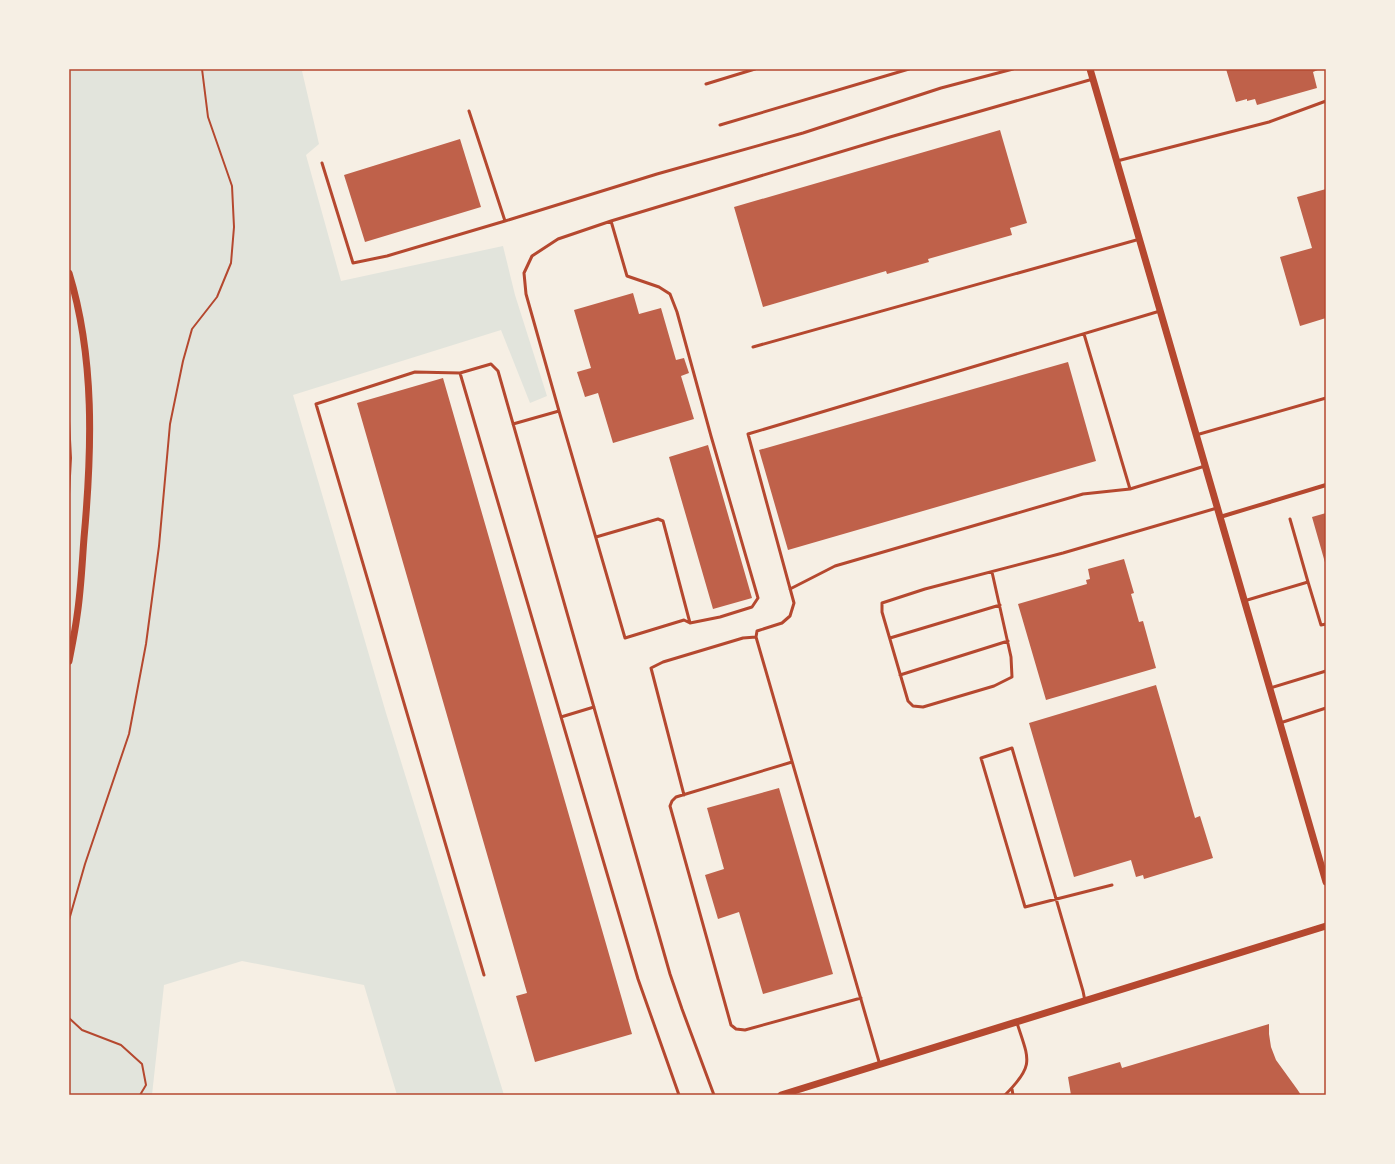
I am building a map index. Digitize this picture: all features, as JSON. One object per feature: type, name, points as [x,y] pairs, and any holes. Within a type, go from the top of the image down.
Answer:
[{"type":"street","points":[[1090,69],[1326,882]]},
{"type":"street","points":[[69,273],[78,301],[88,377],[90,447],[88,499],[77,615],[69,661]]},
{"type":"street","points":[[1220,517],[1326,486]]},
{"type":"street","points":[[781,1095],[1326,926]]},
{"type":"lane","points":[[706,84],[755,69]]},
{"type":"lane","points":[[720,125],[909,69]]},
{"type":"lane","points":[[322,163],[353,263],[387,256],[657,174],[803,133],[941,88],[1013,69]]},
{"type":"lane","points":[[612,222],[627,276],[659,287],[670,294],[692,362],[711,436],[758,598],[752,607],[720,617],[690,623],[684,620],[625,638],[526,294],[524,273],[532,256],[558,239],[612,222],[883,140],[1093,79]]},
{"type":"lane","points":[[1117,161],[1269,122],[1326,101]]},
{"type":"lane","points":[[469,111],[505,221]]},
{"type":"lane","points":[[753,348],[1140,239]]},
{"type":"lane","points":[[684,795],[651,668],[663,662],[743,638],[756,636],[758,632],[782,623],[790,616],[794,603],[748,434],[1160,311]]},
{"type":"lane","points":[[1084,334],[1130,489]]},
{"type":"lane","points":[[484,975],[316,404],[415,372],[460,373],[491,364],[498,372],[670,974],[714,1095]]},
{"type":"lane","points":[[460,373],[638,979],[679,1095]]},
{"type":"lane","points":[[1196,435],[1326,398]]},
{"type":"lane","points":[[513,424],[559,411]]},
{"type":"lane","points":[[790,589],[835,566],[850,561],[1083,494],[1130,489],[1205,466]]},
{"type":"lane","points":[[992,572],[1008,641],[1011,657],[1012,677],[994,686],[923,707],[912,706],[908,701],[900,675],[882,612],[882,604],[926,589],[1062,553],[1217,508]]},
{"type":"lane","points":[[596,537],[658,518],[663,521],[690,623]]},
{"type":"lane","points":[[1290,519],[1321,625],[1326,624]]},
{"type":"lane","points":[[1244,601],[1308,582]]},
{"type":"lane","points":[[890,638],[1000,605]]},
{"type":"lane","points":[[756,636],[880,1065]]},
{"type":"lane","points":[[900,675],[1008,641]]},
{"type":"lane","points":[[1270,688],[1326,671]]},
{"type":"lane","points":[[561,717],[594,707]]},
{"type":"lane","points":[[1280,723],[1326,708]]},
{"type":"lane","points":[[1085,1001],[1056,900],[1012,748],[981,758],[1025,907],[1056,900],[1112,885]]},
{"type":"lane","points":[[792,762],[676,797],[670,806],[731,1025],[736,1029],[745,1030],[861,998]]},
{"type":"lane","points":[[1005,1095],[1012,1089],[1026,1067],[1028,1061],[1017,1023]]},
{"type":"lane","points":[[1012,1089],[1013,1095]]},
{"type":"path","points":[[69,920],[85,864],[129,734],[146,644],[158,546],[170,424],[183,361],[192,329],[217,297],[231,263],[234,227],[232,186],[208,117],[202,69]]},
{"type":"path","points":[[69,420],[69,494]]},
{"type":"path","points":[[69,1018],[82,1030],[121,1045],[142,1064],[146,1085],[140,1095]]},
{"type":"shaded area","points":[[69,69],[307,69],[302,71],[319,144],[306,155],[341,281],[503,246],[515,295],[547,396],[530,403],[501,330],[293,395],[386,713],[504,1095],[397,1095],[364,985],[242,961],[164,985],[152,1095],[69,1095]]},
{"type":"building","points":[[1226,69],[1320,69],[1313,72],[1317,88],[1257,105],[1255,99],[1247,101],[1247,99],[1236,102]]},
{"type":"building","points":[[1000,130],[1027,223],[1010,228],[1012,235],[928,259],[929,262],[887,274],[886,271],[763,307],[734,207]]},
{"type":"building","points":[[460,139],[481,207],[365,242],[344,175]]},
{"type":"building","points":[[1326,189],[1326,318],[1300,326],[1280,257],[1312,248],[1297,197]]},
{"type":"building","points":[[633,293],[639,314],[661,308],[676,360],[684,358],[689,373],[681,376],[694,419],[613,443],[598,393],[585,397],[577,372],[591,368],[574,310]]},
{"type":"building","points":[[1068,362],[1096,461],[788,550],[759,450]]},
{"type":"building","points":[[443,378],[632,1034],[535,1062],[516,996],[527,993],[357,403]]},
{"type":"building","points":[[708,445],[752,598],[713,609],[669,457]]},
{"type":"building","points":[[1326,513],[1326,566],[1312,517]]},
{"type":"building","points":[[1124,559],[1134,593],[1131,594],[1139,622],[1143,621],[1156,668],[1046,700],[1018,604],[1087,584],[1086,580],[1090,579],[1088,569]]},
{"type":"building","points":[[1156,685],[1195,818],[1200,816],[1213,858],[1144,879],[1143,875],[1136,877],[1131,860],[1074,877],[1029,723]]},
{"type":"building","points":[[779,788],[833,974],[763,994],[739,912],[718,919],[705,875],[724,869],[707,808]]},
{"type":"building","points":[[1269,1024],[1271,1047],[1276,1060],[1301,1095],[1071,1095],[1068,1077],[1120,1062],[1122,1068]]}]
